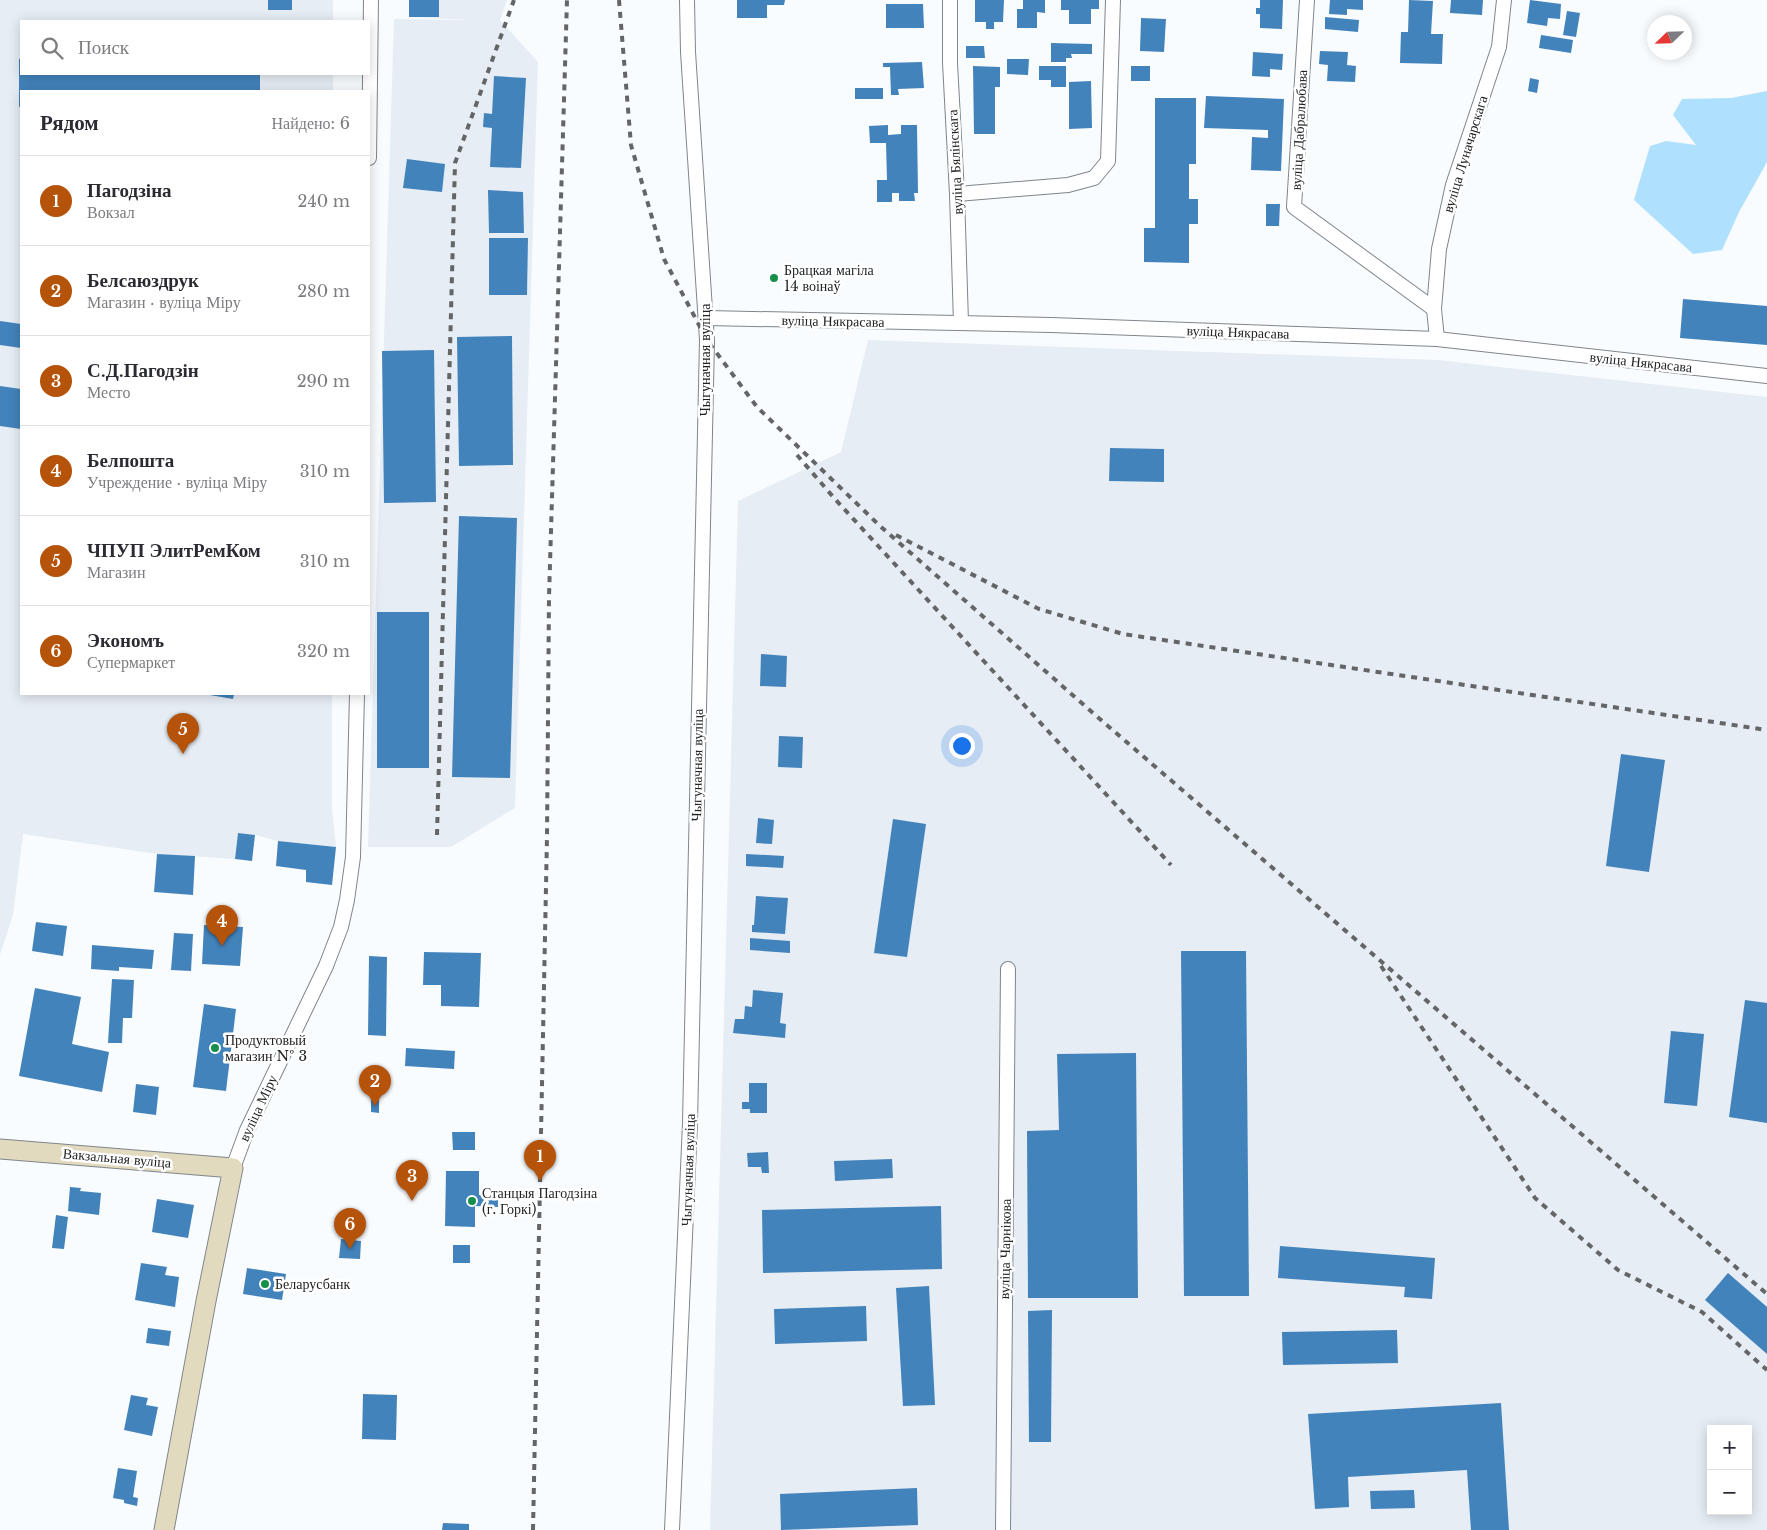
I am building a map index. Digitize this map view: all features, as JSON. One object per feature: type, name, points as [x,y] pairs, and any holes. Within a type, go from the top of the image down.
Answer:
[{"type":"street","points":[[370,90],[371,0]]},
{"type":"street","name":"Чыгуначная вуліца","points":[[672,1530],[690,1123],[707,318],[688,52],[687,0]]},
{"type":"street","name":"вуліца Бялінскага","points":[[950,0],[950,63],[961,323]]},
{"type":"street","points":[[957,194],[1068,185],[1094,178],[1108,161],[1113,0]]},
{"type":"street","name":"вуліца Дабралюбава","points":[[1307,0],[1294,207],[1434,309]]},
{"type":"street","name":"вуліца Луначарскага","points":[[1437,339],[1434,309],[1439,249],[1453,185],[1499,47],[1504,0]]},
{"type":"street","name":"вуліца Някрасава","points":[[707,318],[961,323],[1437,339],[1767,376]]},
{"type":"street","name":"вуліца Міру","points":[[164,1530],[206,1301],[233,1168],[247,1130],[326,966],[341,927],[353,857],[357,695]]},
{"type":"street","name":"вуліца Чарнікова","points":[[1003,1530],[1008,969]]},
{"type":"street","name":"Вакзальная вуліца","points":[[0,1148],[233,1168]]},
{"type":"shaded area","points":[[0,0],[333,0],[333,20],[20,20],[20,75],[333,75],[333,90],[20,90],[20,695],[332,695],[332,809],[336,847],[278,841],[238,833],[235,859],[157,854],[23,834],[13,915],[0,955]]},
{"type":"shaded area","points":[[409,0],[507,0],[500,20],[538,62],[515,808],[451,847],[368,847],[394,19],[470,20],[409,17]]},
{"type":"shaded area","points":[[868,340],[1438,360],[1767,397],[1767,1530],[710,1530],[738,501],[841,452]]},
{"type":"water","points":[[1767,91],[1767,162],[1739,212],[1722,250],[1693,254],[1634,200],[1650,146],[1666,141],[1696,145],[1673,115],[1682,99],[1731,98]]},
{"type":"building","points":[[268,0],[292,0],[292,10],[268,10]]},
{"type":"building","points":[[409,0],[439,0],[439,17],[409,17]]},
{"type":"building","points":[[737,0],[785,0],[784,5],[767,5],[767,18],[737,18]]},
{"type":"building","points":[[975,0],[1004,0],[1003,22],[994,22],[994,29],[986,29],[986,22],[975,22]]},
{"type":"building","points":[[1023,0],[1045,0],[1045,13],[1037,12],[1037,28],[1017,28],[1017,9],[1023,9]]},
{"type":"building","points":[[1061,0],[1099,0],[1099,9],[1091,9],[1091,24],[1069,24],[1069,10],[1061,10]]},
{"type":"building","points":[[1260,0],[1283,0],[1282,29],[1260,28],[1260,14],[1256,14],[1256,8],[1260,8]]},
{"type":"building","points":[[1330,0],[1363,0],[1363,10],[1347,9],[1347,15],[1329,14]]},
{"type":"building","points":[[1409,0],[1433,1],[1431,34],[1443,34],[1442,64],[1400,63],[1401,32],[1408,32]]},
{"type":"building","points":[[1451,0],[1483,0],[1482,15],[1450,13]]},
{"type":"building","points":[[1530,0],[1561,4],[1560,19],[1548,18],[1547,26],[1527,23]]},
{"type":"building","points":[[886,4],[923,4],[924,28],[886,28]]},
{"type":"building","points":[[1567,11],[1580,13],[1576,37],[1563,35]]},
{"type":"building","points":[[1325,17],[1359,20],[1358,32],[1325,29]]},
{"type":"building","points":[[1141,18],[1166,19],[1164,52],[1140,51]]},
{"type":"building","points":[[1541,35],[1573,40],[1571,53],[1539,48]]},
{"type":"building","points":[[1051,43],[1092,44],[1092,54],[1071,54],[1072,58],[1066,58],[1066,62],[1051,62]]},
{"type":"building","points":[[966,46],[984,46],[985,58],[966,58]]},
{"type":"building","points":[[1320,51],[1348,52],[1347,65],[1356,66],[1355,82],[1327,81],[1328,65],[1319,64]]},
{"type":"building","points":[[1253,52],[1283,54],[1282,70],[1270,69],[1270,77],[1252,76]]},
{"type":"building","points":[[19,59],[20,75],[260,75],[260,90],[20,90],[19,107]]},
{"type":"building","points":[[1007,59],[1029,59],[1028,75],[1007,74]]},
{"type":"building","points":[[922,62],[924,88],[898,89],[899,95],[891,95],[890,67],[883,67],[883,63]]},
{"type":"building","points":[[973,66],[1000,67],[1000,87],[995,87],[995,134],[974,134]]},
{"type":"building","points":[[1039,66],[1066,66],[1066,87],[1051,87],[1051,80],[1039,80]]},
{"type":"building","points":[[1131,66],[1150,66],[1150,81],[1131,81]]},
{"type":"building","points":[[494,76],[526,78],[521,168],[490,167],[492,128],[483,127],[484,113],[492,114]]},
{"type":"building","points":[[1530,78],[1539,80],[1537,93],[1528,91]]},
{"type":"building","points":[[1091,81],[1092,128],[1069,129],[1069,82]]},
{"type":"building","points":[[855,88],[883,88],[883,99],[855,99]]},
{"type":"building","points":[[1206,96],[1284,99],[1281,171],[1251,170],[1252,137],[1268,138],[1268,130],[1204,128]]},
{"type":"building","points":[[1155,98],[1196,98],[1196,164],[1189,164],[1189,199],[1198,199],[1198,224],[1189,224],[1189,263],[1144,262],[1144,228],[1155,228]]},
{"type":"building","points":[[888,125],[888,135],[901,134],[901,125],[917,125],[918,193],[914,193],[915,201],[899,201],[899,193],[892,193],[892,202],[877,202],[877,180],[887,180],[886,143],[870,143],[869,126]]},
{"type":"building","points":[[407,159],[445,164],[442,192],[403,188]]},
{"type":"building","points":[[488,190],[523,192],[524,233],[489,233]]},
{"type":"building","points":[[1266,204],[1280,204],[1279,226],[1266,226]]},
{"type":"building","points":[[489,238],[528,238],[527,295],[489,295]]},
{"type":"building","points":[[1683,299],[1767,306],[1767,345],[1680,338]]},
{"type":"building","points":[[0,321],[20,324],[20,348],[0,345]]},
{"type":"building","points":[[512,336],[513,465],[459,466],[457,337]]},
{"type":"building","points":[[434,350],[436,502],[384,503],[382,351]]},
{"type":"building","points":[[0,386],[20,389],[20,429],[0,426]]},
{"type":"building","points":[[1110,448],[1164,449],[1164,482],[1109,481]]},
{"type":"building","points":[[459,516],[517,518],[510,778],[452,777]]},
{"type":"building","points":[[377,612],[429,612],[429,768],[377,768]]},
{"type":"building","points":[[761,654],[787,656],[786,687],[760,686]]},
{"type":"building","points":[[210,695],[234,695],[233,699]]},
{"type":"building","points":[[779,736],[803,737],[802,768],[778,767]]},
{"type":"building","points":[[1621,754],[1665,760],[1649,872],[1606,866]]},
{"type":"building","points":[[758,818],[774,820],[772,844],[756,843]]},
{"type":"building","points":[[893,819],[926,824],[907,957],[874,953]]},
{"type":"building","points":[[238,833],[255,835],[252,861],[235,859]]},
{"type":"building","points":[[278,841],[336,847],[332,885],[306,882],[306,870],[276,866]]},
{"type":"building","points":[[157,854],[195,856],[193,895],[154,892]]},
{"type":"building","points":[[746,854],[784,856],[783,868],[746,866]]},
{"type":"building","points":[[756,896],[788,898],[785,934],[752,932]]},
{"type":"building","points":[[36,922],[67,926],[63,956],[32,951]]},
{"type":"building","points":[[204,925],[243,927],[240,966],[202,964]]},
{"type":"building","points":[[174,933],[193,934],[191,971],[171,970]]},
{"type":"building","points":[[750,938],[790,941],[790,953],[750,950]]},
{"type":"building","points":[[92,945],[154,950],[152,969],[119,967],[119,971],[91,969]]},
{"type":"building","points":[[1181,951],[1246,951],[1249,1296],[1184,1296]]},
{"type":"building","points":[[424,952],[481,953],[479,1007],[441,1006],[441,985],[423,985]]},
{"type":"building","points":[[369,956],[387,957],[386,1036],[368,1035]]},
{"type":"building","points":[[112,979],[134,980],[132,1018],[123,1018],[122,1043],[108,1043]]},
{"type":"building","points":[[35,988],[81,997],[72,1044],[109,1052],[102,1092],[19,1076]]},
{"type":"building","points":[[753,990],[783,993],[780,1023],[786,1024],[785,1038],[733,1033],[735,1019],[744,1019],[745,1006],[752,1007]]},
{"type":"building","points":[[1745,1000],[1767,1003],[1767,1123],[1729,1117]]},
{"type":"building","name":"Продуктовый магазин № 3","points":[[204,1004],[236,1009],[226,1091],[193,1087]]},
{"type":"building","points":[[1671,1031],[1704,1034],[1697,1106],[1664,1103]]},
{"type":"building","points":[[406,1048],[455,1051],[454,1069],[405,1066]]},
{"type":"building","points":[[1136,1053],[1138,1298],[1028,1298],[1027,1131],[1059,1130],[1057,1054]]},
{"type":"building","points":[[365,1073],[377,1073],[377,1087],[365,1087]]},
{"type":"building","points":[[749,1083],[767,1083],[767,1113],[750,1113],[750,1109],[742,1109],[742,1102],[749,1102]]},
{"type":"building","points":[[136,1084],[159,1087],[156,1115],[133,1112]]},
{"type":"building","points":[[371,1100],[379,1100],[379,1113],[371,1112]]},
{"type":"building","points":[[452,1132],[475,1132],[475,1150],[453,1150]]},
{"type":"building","points":[[768,1152],[769,1173],[762,1173],[761,1167],[748,1167],[747,1153]]},
{"type":"building","points":[[892,1159],[893,1178],[835,1181],[834,1161]]},
{"type":"building","name":"Станцыя Пагодзіна (г. Горкі)","points":[[446,1171],[479,1171],[479,1195],[498,1196],[498,1207],[475,1206],[475,1227],[445,1226]]},
{"type":"building","points":[[70,1187],[81,1188],[80,1191],[101,1193],[99,1215],[68,1211]]},
{"type":"building","points":[[157,1199],[194,1205],[188,1238],[152,1232]]},
{"type":"building","points":[[941,1206],[942,1269],[763,1273],[762,1210]]},
{"type":"building","points":[[56,1215],[68,1217],[64,1249],[52,1248]]},
{"type":"building","points":[[341,1239],[361,1241],[360,1259],[339,1258]]},
{"type":"building","points":[[453,1245],[470,1245],[470,1263],[453,1263]]},
{"type":"building","points":[[1280,1246],[1435,1258],[1432,1299],[1404,1297],[1405,1287],[1278,1278]]},
{"type":"building","points":[[141,1263],[167,1267],[165,1275],[179,1277],[175,1307],[135,1300]]},
{"type":"building","name":"Беларусбанк","points":[[247,1268],[286,1274],[282,1300],[243,1294]]},
{"type":"building","points":[[1728,1273],[1767,1307],[1767,1354],[1705,1300]]},
{"type":"building","points":[[929,1286],[935,1405],[903,1406],[896,1288]]},
{"type":"building","points":[[866,1306],[867,1341],[775,1344],[774,1309]]},
{"type":"building","points":[[1052,1310],[1051,1442],[1029,1442],[1028,1311]]},
{"type":"building","points":[[148,1328],[171,1331],[169,1346],[146,1343]]},
{"type":"building","points":[[1397,1330],[1398,1363],[1283,1365],[1282,1332]]},
{"type":"building","points":[[363,1394],[397,1395],[396,1440],[362,1439]]},
{"type":"building","points":[[131,1395],[148,1398],[146,1405],[158,1407],[152,1436],[124,1430]]},
{"type":"building","points":[[1501,1403],[1509,1530],[1471,1530],[1467,1470],[1348,1477],[1349,1507],[1315,1509],[1308,1414]]},
{"type":"building","points":[[118,1468],[137,1471],[133,1497],[138,1498],[137,1506],[124,1503],[124,1500],[113,1498]]},
{"type":"building","points":[[917,1488],[918,1525],[781,1530],[780,1494]]},
{"type":"building","points":[[1414,1490],[1415,1508],[1371,1509],[1370,1491]]},
{"type":"building","points":[[443,1523],[469,1524],[469,1530],[442,1530]]},
{"type":"railway","points":[[437,835],[455,163],[514,0]]},
{"type":"railway","points":[[533,1530],[547,837],[549,597],[567,0]]},
{"type":"railway","points":[[619,0],[631,145],[664,259],[707,340],[757,407],[880,526],[1101,720],[1767,1294]]},
{"type":"railway","points":[[797,455],[835,499],[1171,865]]},
{"type":"railway","points":[[896,535],[1039,609],[1123,634],[1767,730]]},
{"type":"railway","points":[[1381,966],[1535,1198],[1618,1270],[1702,1312],[1767,1370]]},
{"type":"place","name":"Брацкая магіла 14 воінаў","points":[[774,278]]},
{"type":"place","name":"ЧПУП ЭлитРемКом","points":[[183,754]]},
{"type":"place","name":"Белпошта","points":[[222,946]]},
{"type":"place","name":"Продуктовый магазин № 3","points":[[215,1048]]},
{"type":"place","name":"Белсаюздрук","points":[[375,1106]]},
{"type":"place","name":"Пагодзіна","points":[[540,1181]]},
{"type":"place","name":"С.Д.Пагодзін","points":[[412,1201]]},
{"type":"place","name":"Станцыя Пагодзіна (г. Горкі)","points":[[472,1201]]},
{"type":"place","name":"Экономъ","points":[[350,1249]]},
{"type":"place","name":"Беларусбанк","points":[[265,1284]]}]
